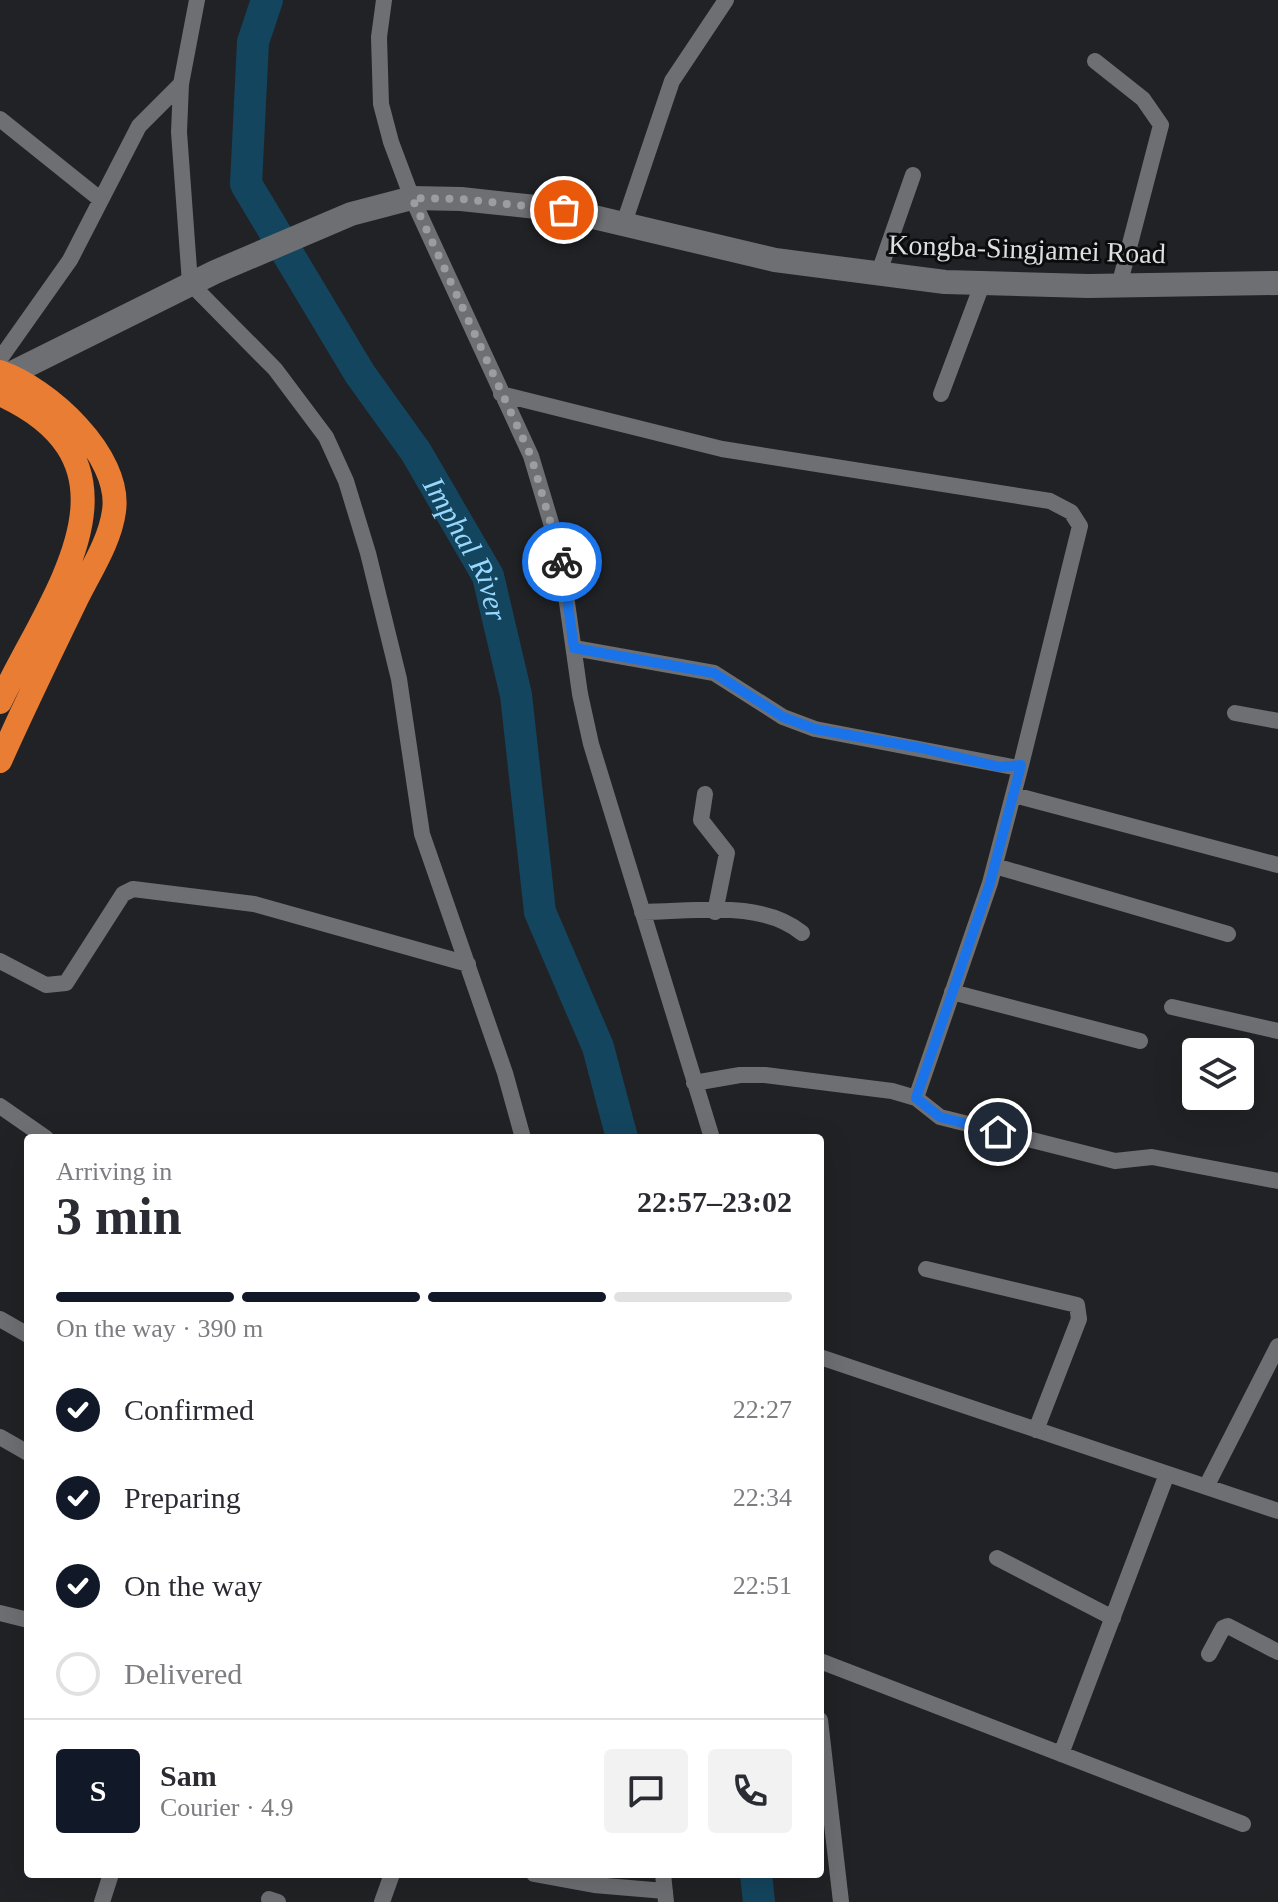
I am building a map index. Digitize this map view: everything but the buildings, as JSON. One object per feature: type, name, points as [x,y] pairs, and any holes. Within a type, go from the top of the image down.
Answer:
[{"type":"highway","points":[[0,761],[109,530],[114,493],[98,456],[69,417],[54,403],[2,376]]},
{"type":"highway","points":[[1,698],[64,574],[81,529],[86,500],[81,473],[72,450],[29,410],[2,376]]},
{"type":"street","points":[[197,0],[181,84],[180,168],[190,283],[275,369],[326,437],[346,481],[368,553],[399,679],[422,834],[468,964],[522,1134]]},
{"type":"street","points":[[384,0],[379,37],[381,104],[412,198],[531,456],[548,506],[560,553],[591,744],[711,1134]]},
{"type":"street","points":[[624,223],[672,81],[726,0]]},
{"type":"street","points":[[1095,61],[1143,99],[1161,125],[1119,286]]},
{"type":"street","points":[[2,376],[70,260],[139,126],[181,84]]},
{"type":"street","points":[[0,119],[101,200]]},
{"type":"street","points":[[878,275],[913,175]]},
{"type":"street","name":"Kongba-Singjamei Road","points":[[2,376],[215,272],[351,214],[412,198],[461,199],[564,210],[775,260],[878,275],[1119,286],[1278,283]]},
{"type":"street","points":[[941,394],[983,282]]},
{"type":"street","points":[[501,394],[722,449],[1050,501],[1071,512],[1080,526],[995,866],[916,1098]]},
{"type":"street","points":[[574,648],[714,673],[783,717],[815,729],[921,748],[1000,767],[1021,765]]},
{"type":"street","points":[[1,698],[30,696]]},
{"type":"street","points":[[1235,713],[1278,721]]},
{"type":"street","points":[[705,794],[701,820],[727,853],[715,912]]},
{"type":"street","points":[[1014,795],[1278,865]]},
{"type":"street","points":[[995,866],[1228,934]]},
{"type":"street","points":[[0,961],[46,985],[66,983],[123,894],[133,889],[254,904],[468,964]]},
{"type":"street","points":[[642,912],[773,915],[802,933]]},
{"type":"street","points":[[952,992],[1140,1041]]},
{"type":"street","points":[[1172,1007],[1278,1031]]},
{"type":"street","points":[[694,1083],[740,1075],[765,1075],[892,1091],[916,1098],[940,1117],[1115,1161],[1152,1157],[1278,1181]]},
{"type":"street","points":[[0,1106],[40,1134]]},
{"type":"street","points":[[926,1269],[1077,1305],[1079,1319],[1036,1430]]},
{"type":"street","points":[[0,1319],[24,1333]]},
{"type":"street","points":[[1206,1487],[1278,1346]]},
{"type":"street","points":[[824,1358],[1278,1511]]},
{"type":"street","points":[[0,1437],[24,1451]]},
{"type":"street","points":[[1061,1754],[1167,1474]]},
{"type":"street","points":[[997,1558],[1113,1618]]},
{"type":"street","points":[[1,1617],[24,1620]]},
{"type":"street","points":[[1209,1654],[1221,1631],[1228,1626],[1278,1652]]},
{"type":"street","points":[[824,1663],[1243,1824]]},
{"type":"street","points":[[824,1755],[841,1902]]},
{"type":"street","points":[[102,1902],[110,1878]]},
{"type":"street","points":[[382,1902],[391,1878]]},
{"type":"street","points":[[556,1878],[594,1885],[664,1889]]},
{"type":"waterway","name":"Imphal River","points":[[267,0],[253,42],[246,184],[360,374],[416,452],[488,576],[516,695],[540,912],[598,1047],[621,1134]]},
{"type":"waterway","name":"Imphal River","points":[[756,1878],[759,1902]]},
{"type":"way so far","points":[[562,562],[531,456],[412,198],[461,199],[564,210]]},
{"type":"route","points":[[562,562],[574,648],[714,673],[783,717],[815,729],[921,748],[1000,767],[1021,765],[990,883],[916,1098],[940,1117],[998,1132]]}]
